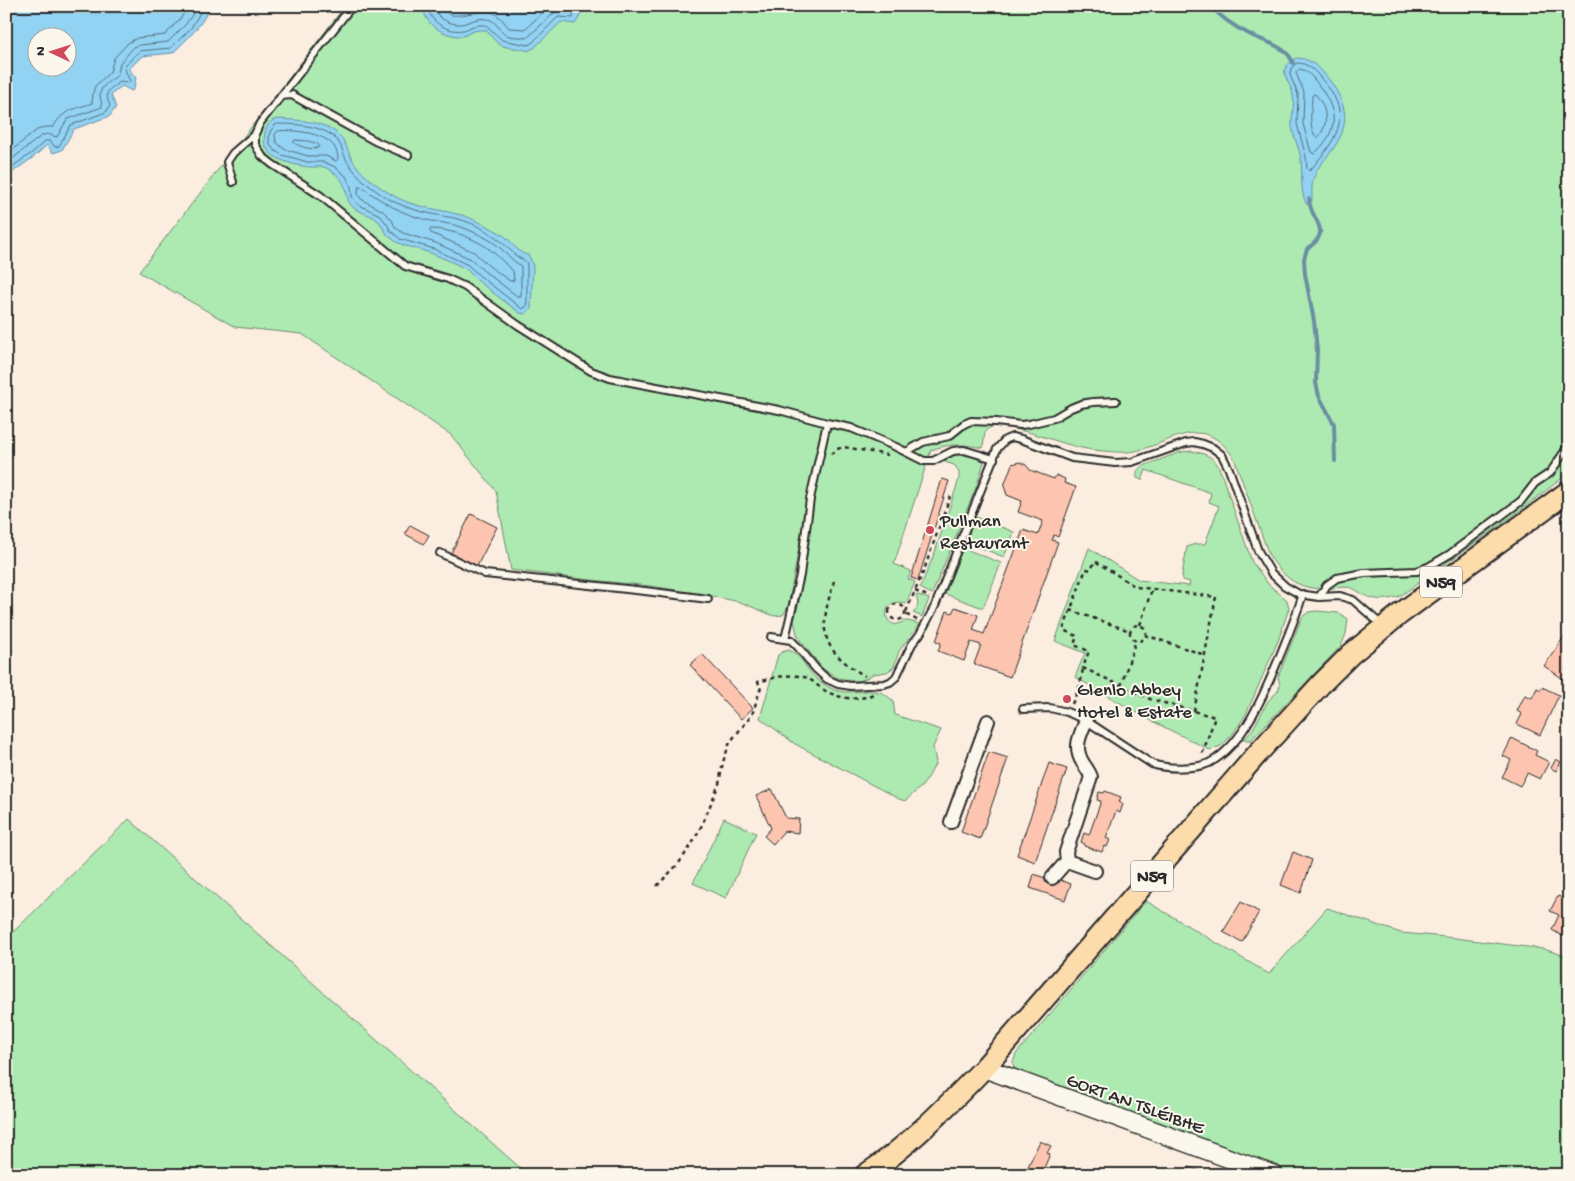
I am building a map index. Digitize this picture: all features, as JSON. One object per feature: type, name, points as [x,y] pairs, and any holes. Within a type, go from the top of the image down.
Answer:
[{"type":"main road","name":"N59","points":[[865,1175],[940,1112],[984,1068],[1304,702],[1351,654],[1435,587],[1569,491]]},
{"type":"street","points":[[951,822],[988,721]]},
{"type":"street","points":[[1052,878],[1067,861],[1066,852],[1091,777],[1077,751],[1078,740],[1086,721]]},
{"type":"street","points":[[1067,861],[1095,870]]},
{"type":"street","name":"GORT AN TSLÉIBHE","points":[[984,1068],[1274,1175]]},
{"type":"lane","points":[[352,6],[260,122],[255,134],[255,144],[262,156],[321,196],[405,266],[448,279],[465,287],[518,325],[591,371],[610,378],[779,410],[851,428],[924,461],[933,461],[953,451],[964,450],[994,458]]},
{"type":"lane","points":[[281,96],[292,94],[377,142],[408,155]]},
{"type":"lane","points":[[233,182],[227,162],[233,153],[255,134]]},
{"type":"lane","points":[[906,452],[923,442],[949,436],[971,421],[1029,424],[1054,418],[1081,404],[1116,401]]},
{"type":"lane","points":[[785,639],[800,576],[810,499],[827,423]]},
{"type":"lane","points":[[771,637],[791,640],[816,669],[827,679],[838,684],[851,686],[890,682],[896,677],[937,600],[997,449],[1005,440],[1012,437],[1072,458],[1115,463],[1132,462],[1186,443],[1194,442],[1208,446],[1222,455],[1263,562],[1271,573],[1285,586],[1299,594],[1319,597],[1340,596],[1353,600],[1384,627]]},
{"type":"lane","points":[[1319,597],[1327,584],[1337,578],[1374,573],[1417,572],[1435,563],[1485,529],[1521,501],[1535,483],[1550,473],[1569,445]]},
{"type":"lane","points":[[440,553],[485,574],[708,599]]},
{"type":"lane","points":[[1023,709],[1050,708],[1068,712],[1086,721],[1152,764],[1172,768],[1208,764],[1225,752],[1244,729],[1258,706],[1269,684],[1303,594]]},
{"type":"path","points":[[818,463],[837,449],[844,447],[902,456],[906,452]]},
{"type":"path","points":[[905,614],[905,609],[901,606],[894,606],[890,609],[891,617],[895,620],[902,619],[905,614],[924,570],[951,494]]},
{"type":"path","points":[[1068,712],[1080,685],[1089,651],[1074,645],[1077,636],[1063,630],[1086,570],[1091,570],[1095,561],[1136,587],[1216,597],[1194,711]]},
{"type":"path","points":[[834,582],[825,618],[825,635],[829,647],[852,669],[878,683]]},
{"type":"path","points":[[1140,625],[1152,589]]},
{"type":"path","points":[[915,591],[937,600]]},
{"type":"path","points":[[1070,610],[1130,630]]},
{"type":"path","points":[[905,614],[925,624]]},
{"type":"path","points":[[1130,630],[1135,625],[1140,625]]},
{"type":"path","points":[[1140,625],[1144,628],[1145,635]]},
{"type":"path","points":[[1130,630],[1130,635],[1136,640],[1142,639],[1145,635]]},
{"type":"path","points":[[1145,635],[1205,655]]},
{"type":"path","points":[[1121,686],[1136,640]]},
{"type":"path","points":[[1083,668],[1150,699],[1215,717],[1202,756],[1203,764]]},
{"type":"path","points":[[657,886],[679,862],[692,844],[702,825],[719,784],[723,762],[730,742],[752,715],[761,687],[758,682]]},
{"type":"green space","points":[[345,6],[1569,6],[1569,473],[1510,518],[1400,596],[1378,599],[1370,598],[1349,587],[1318,589],[1301,585],[1280,571],[1269,555],[1234,458],[1222,444],[1211,436],[1200,433],[1188,434],[1135,451],[1116,452],[1082,448],[1013,428],[995,426],[985,431],[983,448],[957,445],[931,450],[894,564],[911,571],[908,579],[915,582],[906,604],[895,603],[888,608],[887,612],[888,620],[893,624],[907,621],[919,624],[899,651],[894,667],[887,672],[873,674],[865,679],[856,681],[838,678],[823,669],[797,634],[794,621],[799,602],[808,534],[802,531],[788,607],[783,615],[774,616],[740,602],[702,594],[511,570],[496,491],[451,435],[302,334],[235,327],[139,272]]},
{"type":"green space","points":[[1191,451],[1208,456],[1219,467],[1252,562],[1269,585],[1287,600],[1289,608],[1278,641],[1246,714],[1232,735],[1221,746],[1210,750],[1148,719],[1075,677],[1085,653],[1055,641],[1089,548],[1139,580],[1189,586],[1190,582],[1183,580],[1182,575],[1187,547],[1195,544],[1205,544],[1219,506],[1209,502],[1211,493],[1146,470],[1142,480],[1137,478],[1137,476],[1138,471],[1143,466],[1181,452]]},
{"type":"green space","points":[[956,455],[967,455],[984,462],[977,485],[932,594],[920,588],[935,552],[959,479],[956,467],[945,462]]},
{"type":"green space","points":[[976,517],[1014,532],[1004,557],[966,542]]},
{"type":"green space","points":[[963,548],[1001,563],[983,608],[945,594]]},
{"type":"green space","points":[[916,596],[929,599],[922,617],[913,613],[918,605]]},
{"type":"green space","points":[[1309,612],[1339,613],[1348,619],[1346,634],[1341,646],[1251,740],[1244,740],[1253,729],[1268,701],[1278,691],[1280,685],[1278,677],[1302,617]]},
{"type":"green space","points":[[789,650],[798,656],[817,679],[831,688],[843,692],[880,692],[893,701],[895,715],[941,730],[933,747],[936,762],[929,776],[922,786],[905,801],[795,744],[760,718],[778,655]]},
{"type":"green space","points":[[724,818],[756,833],[726,898],[693,883]]},
{"type":"green space","points":[[129,819],[528,1175],[337,1175],[332,1170],[328,1175],[219,1175],[211,1168],[205,1175],[6,1175],[6,939]]},
{"type":"green space","points":[[1146,901],[1269,974],[1327,908],[1401,933],[1543,949],[1569,957],[1569,1175],[1286,1175],[1015,1074],[1013,1063],[1016,1054]]},
{"type":"water","points":[[6,6],[210,6],[199,26],[173,53],[142,56],[129,69],[136,78],[134,88],[132,91],[122,86],[111,95],[116,107],[110,116],[74,129],[62,150],[53,153],[47,145],[6,177]]},
{"type":"water","points":[[424,6],[580,6],[580,16],[575,24],[561,22],[534,48],[528,51],[500,45],[486,30],[456,36],[436,29],[427,19],[424,13]]},
{"type":"water","points":[[1296,58],[1310,61],[1324,73],[1339,96],[1345,115],[1342,133],[1337,143],[1316,172],[1312,184],[1312,201],[1307,205],[1302,188],[1302,166],[1292,126],[1293,95],[1285,72],[1287,66]]},
{"type":"water","points":[[276,119],[317,123],[332,129],[346,145],[358,168],[372,181],[397,198],[461,215],[504,235],[519,251],[528,255],[532,262],[531,309],[525,314],[520,313],[464,268],[428,252],[405,246],[395,241],[375,218],[359,211],[350,204],[343,182],[328,169],[285,162],[271,154],[266,148],[264,141],[265,133],[269,124]]},
{"type":"building","points":[[1020,462],[1030,470],[1054,479],[1056,475],[1065,479],[1064,483],[1076,487],[1058,537],[1054,535],[1052,540],[1058,542],[1010,677],[974,664],[981,645],[971,642],[964,661],[938,651],[941,643],[936,641],[947,611],[952,613],[955,607],[978,615],[973,630],[984,634],[1023,530],[1038,535],[1043,521],[1018,512],[1022,501],[1007,495],[1004,486],[1012,464]]},
{"type":"building","name":"Pullman Restaurant","points":[[942,479],[949,481],[918,580],[911,578]]},
{"type":"building","points":[[471,514],[497,527],[477,566],[451,553]]},
{"type":"building","points":[[410,525],[429,535],[424,544],[405,534]]},
{"type":"building","points":[[1564,637],[1569,640],[1569,662],[1565,669],[1569,671],[1568,682],[1544,666]]},
{"type":"building","points":[[702,654],[753,708],[741,719],[690,665]]},
{"type":"building","points":[[1542,687],[1559,695],[1540,735],[1517,724],[1522,714],[1517,711],[1525,695],[1532,698],[1537,688],[1541,690]]},
{"type":"building","points":[[1512,738],[1537,751],[1535,755],[1549,762],[1540,779],[1527,773],[1520,786],[1502,777],[1511,760],[1503,756]]},
{"type":"building","points":[[989,752],[1008,758],[980,839],[961,832]]},
{"type":"building","points":[[1556,759],[1561,762],[1556,771],[1551,768]]},
{"type":"building","points":[[1049,763],[1067,769],[1035,862],[1017,855]]},
{"type":"building","points":[[772,789],[786,818],[799,819],[798,833],[784,831],[773,844],[764,836],[771,828],[756,796]]},
{"type":"building","points":[[1105,791],[1121,797],[1119,802],[1123,804],[1120,813],[1116,811],[1106,838],[1110,840],[1107,847],[1104,846],[1102,852],[1084,846],[1085,844],[1081,842],[1084,833],[1089,835],[1101,801],[1097,800],[1099,792],[1104,793]]},
{"type":"building","points":[[1293,852],[1312,860],[1301,893],[1281,885]]},
{"type":"building","points":[[1034,874],[1059,883],[1060,880],[1071,884],[1065,900],[1030,888]]},
{"type":"building","points":[[1569,895],[1569,928],[1564,937],[1552,930],[1559,915],[1550,911],[1558,896],[1566,900]]},
{"type":"building","points":[[1241,902],[1259,912],[1242,942],[1223,932]]},
{"type":"building","points":[[1040,1141],[1051,1146],[1047,1153],[1050,1154],[1041,1175],[1024,1175]]},
{"type":"building","points":[[1189,1167],[1211,1175],[1187,1175]]},
{"type":"waterway","points":[[1211,6],[1239,28],[1286,52],[1293,63]]},
{"type":"waterway","points":[[1309,199],[1310,207],[1320,230],[1315,242],[1307,249],[1304,259],[1305,274],[1314,321],[1317,350],[1316,383],[1319,396],[1334,424],[1335,461]]},
{"type":"place","name":"Pullman Restaurant","points":[[930,530]]},
{"type":"place","name":"Glenlo Abbey Hotel & Estate","points":[[1067,699]]}]
